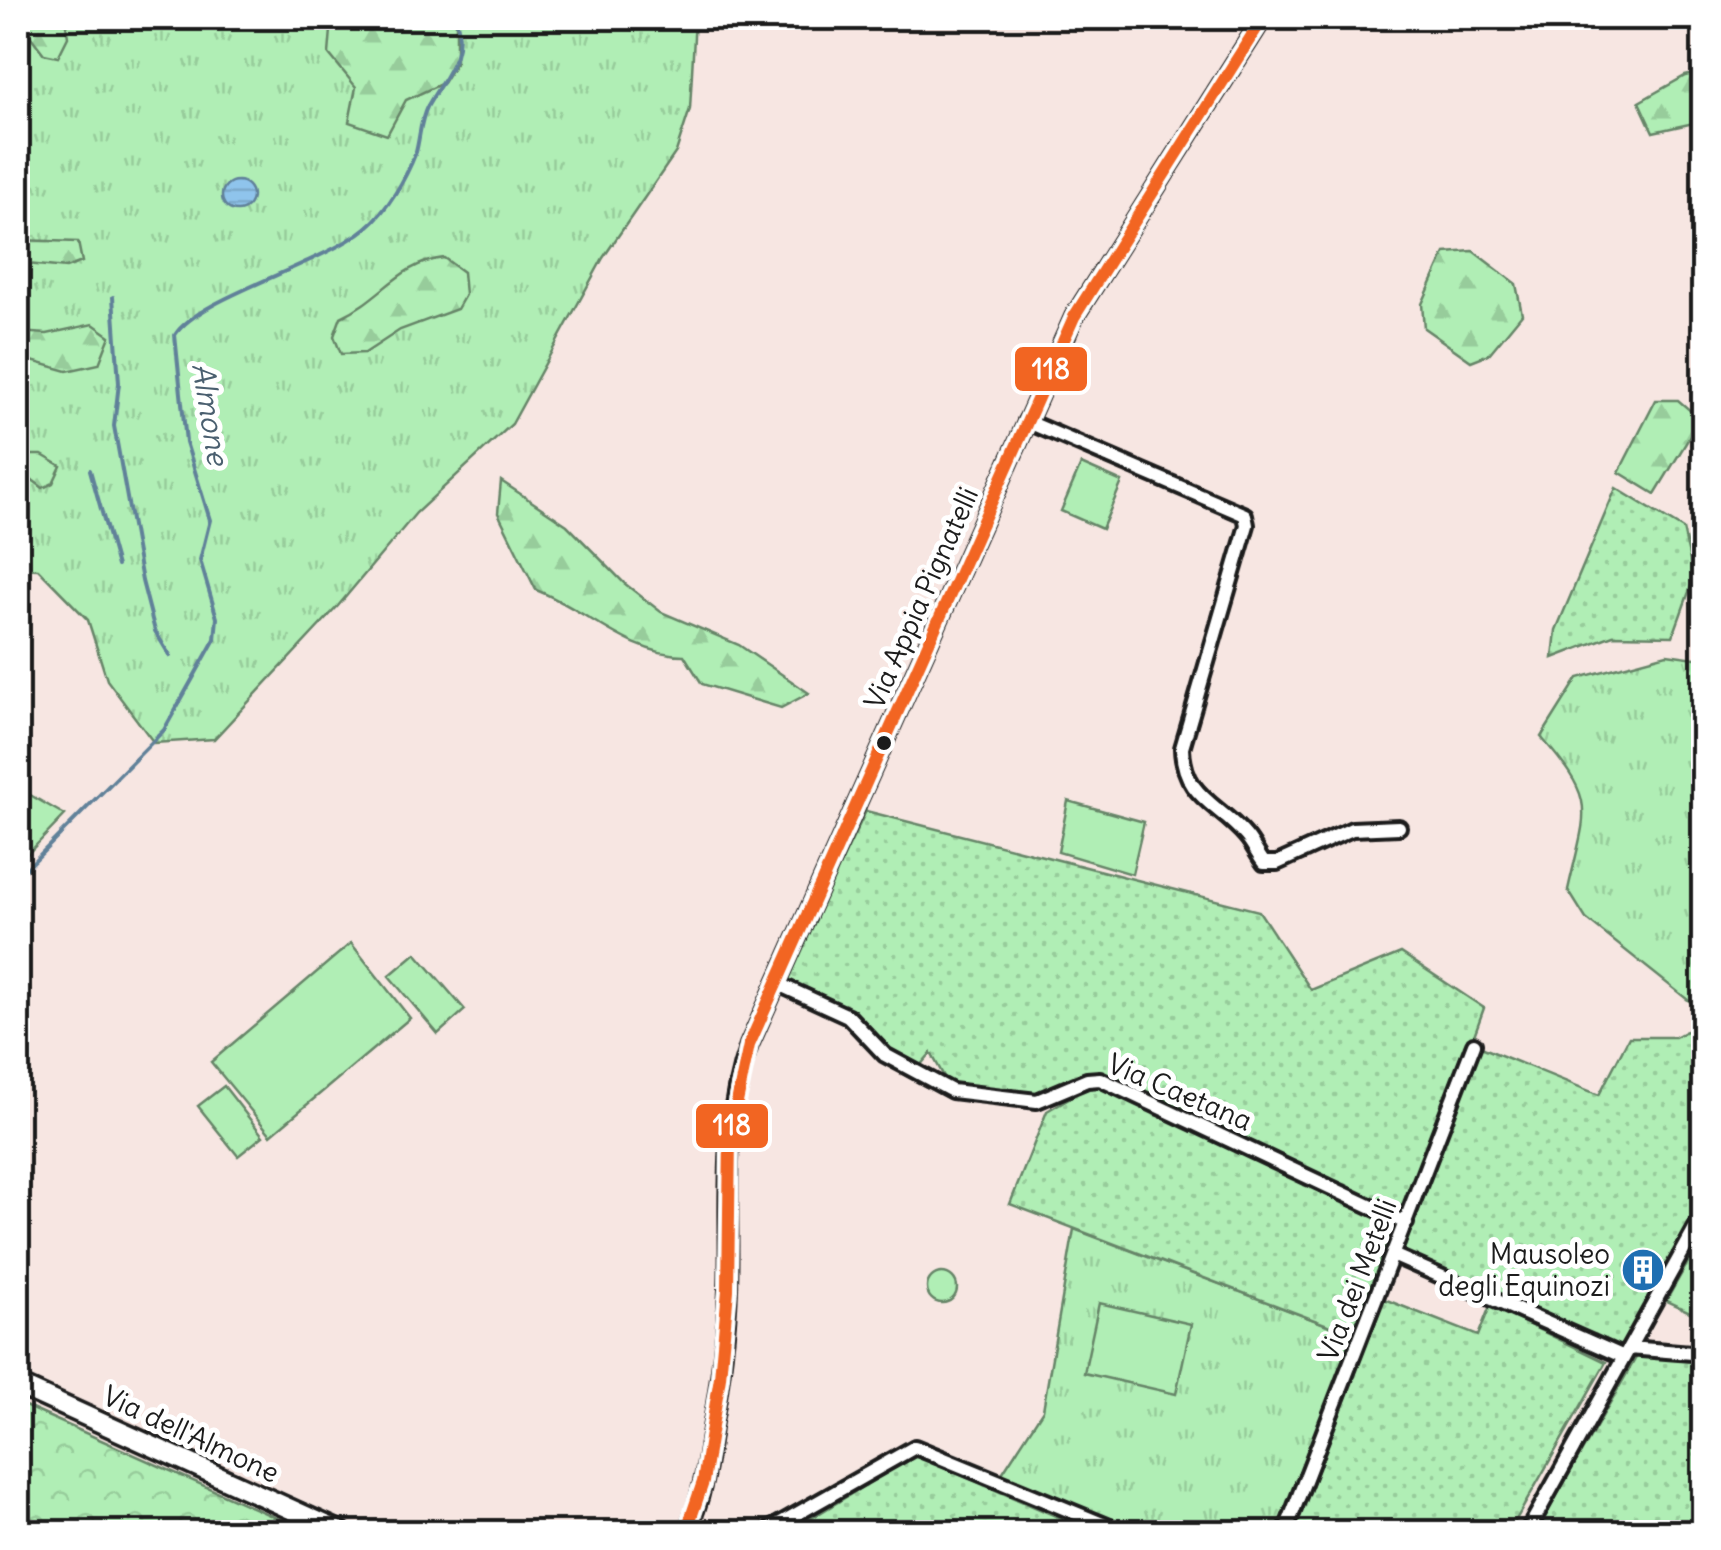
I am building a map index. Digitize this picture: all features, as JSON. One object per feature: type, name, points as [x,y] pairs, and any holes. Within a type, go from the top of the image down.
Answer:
[{"type":"main road","name":"Via dell'Almone","points":[[18,1385],[341,1532]]},
{"type":"street","name":"Via Appia Pignatelli","points":[[686,1532],[700,1494],[717,1396],[728,1290],[726,1161],[740,1071],[1026,421],[1092,284],[1264,18]]},
{"type":"street","points":[[1026,421],[1246,515],[1248,524],[1185,731],[1182,765],[1198,796],[1248,837],[1264,863],[1277,863],[1352,829],[1399,828]]},
{"type":"street","name":"Via Caetana","points":[[776,983],[848,1016],[885,1055],[946,1089],[1038,1100],[1087,1080],[1100,1079],[1406,1223]]},
{"type":"street","name":"Via dei Metelli","points":[[1285,1532],[1474,1044]]},
{"type":"street","points":[[1527,1532],[1704,1213]]},
{"type":"street","points":[[1395,1256],[1626,1353],[1704,1354]]},
{"type":"street","points":[[765,1532],[915,1447],[1122,1532]]},
{"type":"green space","points":[[18,18],[695,18],[690,109],[676,152],[603,258],[512,424],[416,513],[338,606],[214,739],[154,743],[107,680],[88,620],[38,569],[18,568]]},
{"type":"green space","points":[[31,18],[65,18],[68,37],[58,57],[44,54],[28,33]]},
{"type":"green space","points":[[332,18],[456,18],[456,62],[443,83],[406,100],[387,135],[349,122],[356,87],[329,54]]},
{"type":"green space","points":[[1703,72],[1703,121],[1653,132],[1639,102],[1685,76]]},
{"type":"green space","points":[[18,240],[78,242],[82,262],[66,268],[18,263]]},
{"type":"green space","points":[[1473,251],[1516,284],[1522,314],[1489,354],[1471,361],[1424,328],[1422,304],[1445,253]]},
{"type":"green space","points":[[444,258],[463,272],[465,295],[457,309],[400,330],[365,353],[341,354],[334,336],[341,317],[402,274]]},
{"type":"green space","points":[[93,324],[110,336],[99,364],[67,371],[32,361],[18,366],[18,332],[47,334]]},
{"type":"green space","points":[[1656,400],[1678,400],[1693,413],[1703,400],[1703,415],[1655,494],[1619,472]]},
{"type":"green space","points":[[22,455],[42,455],[61,466],[53,483],[43,488],[18,469]]},
{"type":"green space","points":[[1081,464],[1122,482],[1102,529],[1061,511]]},
{"type":"green space","points":[[501,481],[567,525],[624,583],[661,612],[739,645],[809,693],[781,708],[702,684],[684,655],[645,648],[536,590],[498,513]]},
{"type":"green space","points":[[1616,488],[1683,529],[1694,578],[1673,636],[1613,635],[1553,658],[1556,630]]},
{"type":"green space","points":[[1667,654],[1703,659],[1703,1012],[1586,919],[1568,890],[1583,808],[1572,778],[1541,737],[1578,678]]},
{"type":"green space","points":[[18,788],[65,815],[18,864]]},
{"type":"green space","points":[[1068,801],[1144,822],[1132,874],[1058,852]]},
{"type":"green space","points":[[866,811],[1259,911],[1311,990],[1401,953],[1484,1008],[1406,1223],[1359,1337],[1010,1204],[1047,1111],[1096,1082],[1023,1100],[952,1091],[931,1053],[918,1068],[877,1046],[858,1020],[783,983]]},
{"type":"green space","points":[[351,943],[410,1018],[271,1135],[211,1062]]},
{"type":"green space","points":[[416,953],[465,1010],[438,1034],[389,976]]},
{"type":"green space","points":[[1703,1022],[1703,1205],[1621,1350],[1402,1253],[1481,1047],[1599,1095],[1629,1037],[1675,1037]]},
{"type":"green space","points":[[224,1086],[263,1136],[238,1156],[198,1106]]},
{"type":"green space","points":[[1074,1229],[1359,1337],[1278,1532],[1136,1532],[1001,1475],[1043,1410]]},
{"type":"green space","points":[[1703,1236],[1703,1318],[1666,1301]]},
{"type":"green space","points":[[942,1273],[953,1277],[957,1288],[953,1299],[942,1303],[931,1299],[927,1288],[931,1277]]},
{"type":"green space","points":[[1384,1299],[1478,1336],[1490,1306],[1606,1362],[1509,1532],[1294,1532]]},
{"type":"green space","points":[[1099,1303],[1191,1324],[1176,1394],[1084,1373]]},
{"type":"green space","points":[[1637,1356],[1703,1360],[1703,1532],[1536,1532]]},
{"type":"green space","points":[[18,1403],[308,1532],[18,1532]]},
{"type":"green space","points":[[913,1456],[926,1460],[1093,1532],[789,1532]]},
{"type":"water","points":[[237,181],[251,190],[252,196],[243,210],[237,211],[223,202],[222,196],[231,182]]},
{"type":"waterway","name":"Almone","points":[[18,877],[164,730],[215,639],[217,618],[200,560],[210,520],[186,442],[175,335],[209,307],[346,242],[382,212],[407,172],[425,112],[456,55],[456,18]]},
{"type":"waterway","points":[[113,297],[119,383],[114,426],[142,581],[155,631],[170,656]]},
{"type":"waterway","points":[[90,470],[117,566]]},
{"type":"transit line","name":"118","points":[[686,1532],[703,1482],[720,1377],[728,1290],[730,1136],[749,1045],[1074,317],[1263,18]]},
{"type":"place","name":"Mausoleo degli Equinozi","points":[[1643,1270]]}]
